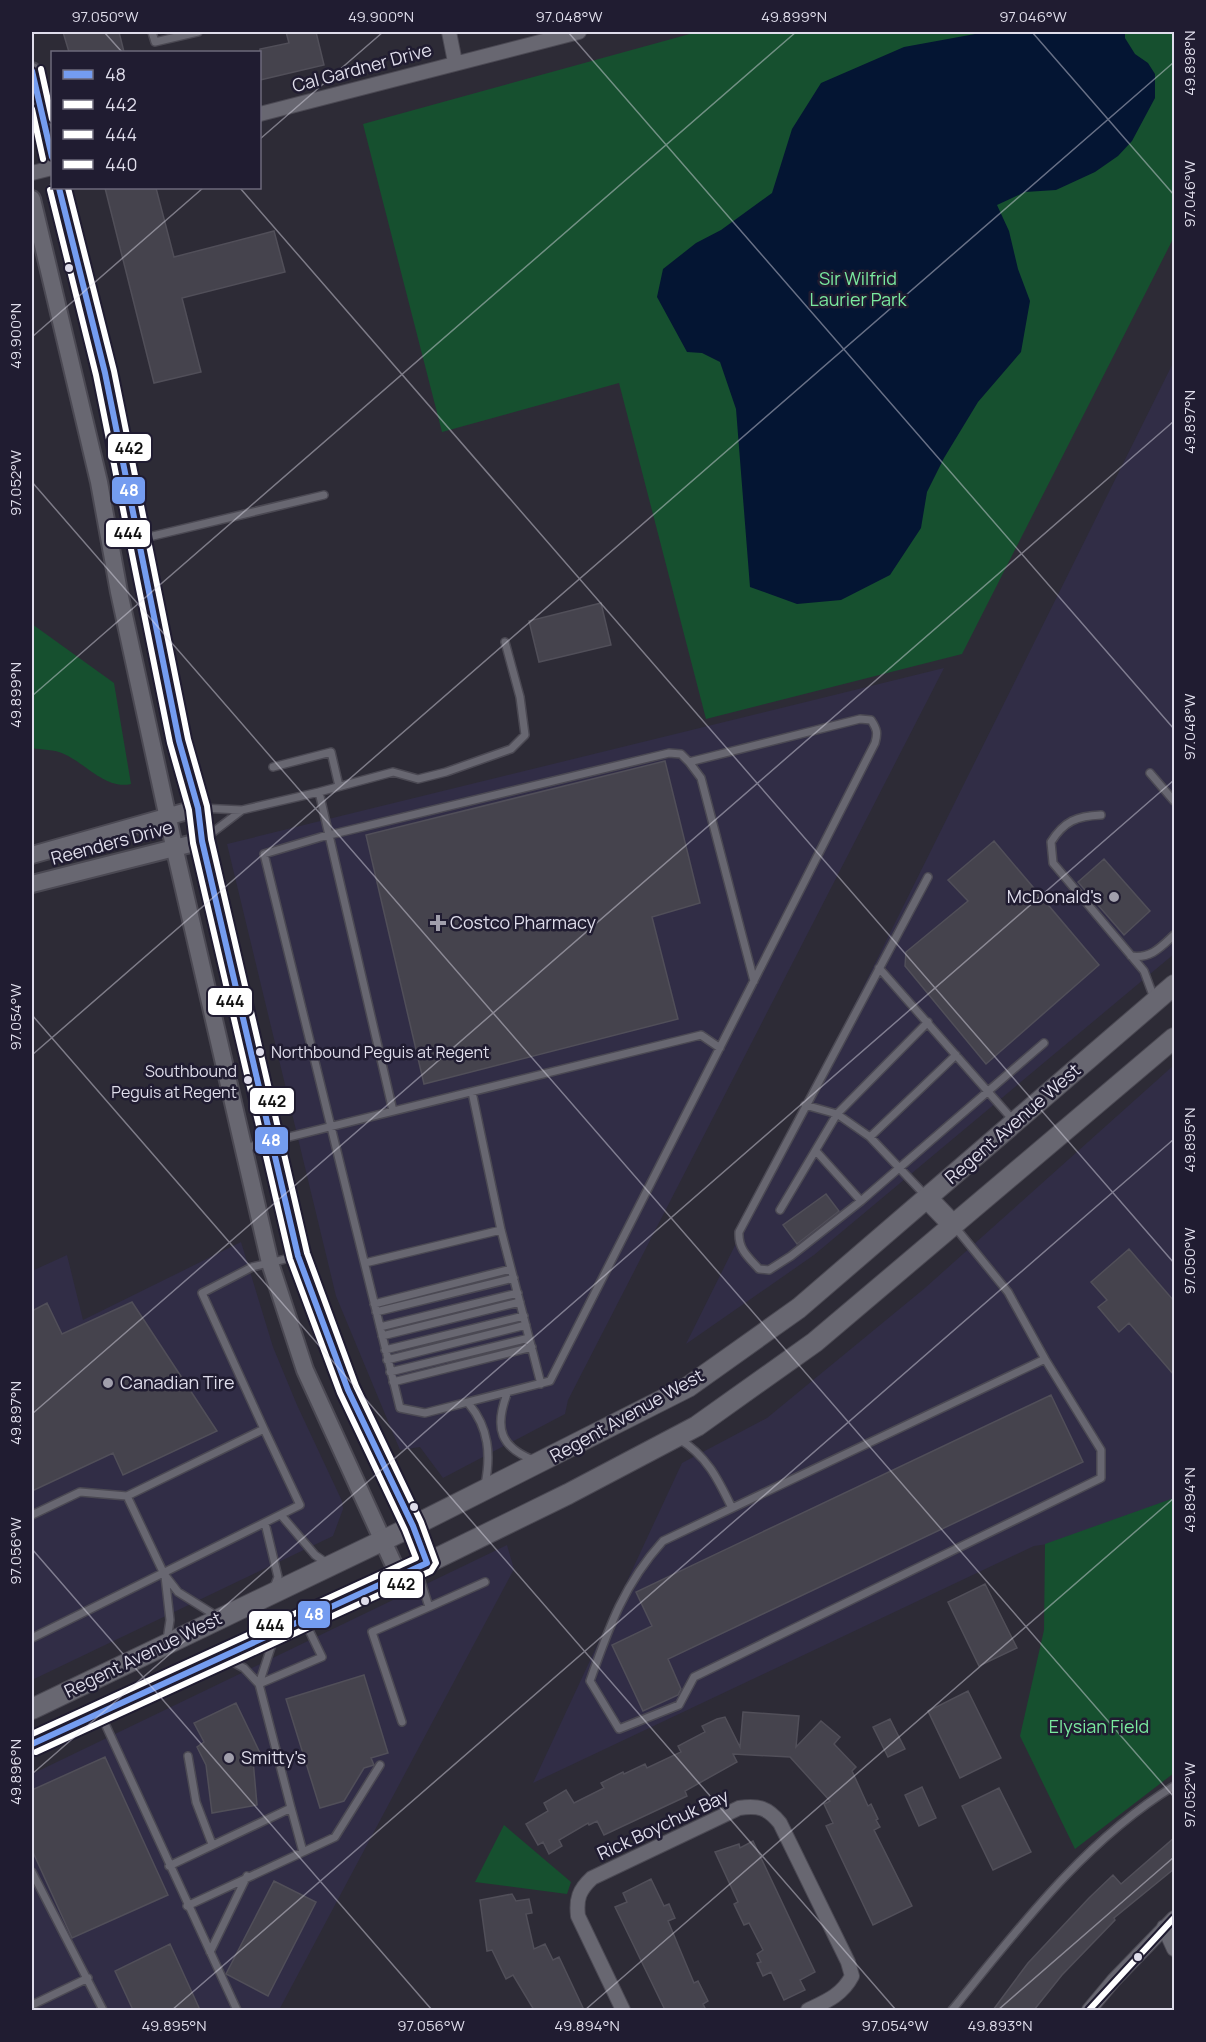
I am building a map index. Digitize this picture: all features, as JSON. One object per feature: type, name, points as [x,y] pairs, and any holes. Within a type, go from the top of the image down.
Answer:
[{"type":"main road","name":"Regent Avenue West","points":[[32,1709],[413,1526],[688,1387],[799,1308],[1174,985]]},
{"type":"main road","name":"Regent Avenue West","points":[[32,1744],[414,1569],[696,1426],[815,1342],[1174,1038]]},
{"type":"main road","points":[[927,1198],[953,1225]]},
{"type":"street","points":[[449,32],[455,62]]},
{"type":"street","name":"Cal Gardner Drive","points":[[261,114],[455,62],[579,32]]},
{"type":"street","points":[[32,71],[51,153]]},
{"type":"street","points":[[32,173],[51,168]]},
{"type":"street","points":[[59,189],[105,373],[179,741],[198,808],[202,841],[298,1256],[348,1390],[413,1526],[414,1569]]},
{"type":"street","points":[[32,199],[97,471],[174,846],[270,1263],[286,1320],[305,1370],[383,1540],[414,1569]]},
{"type":"street","name":"Reenders Drive","points":[[32,855],[198,808]]},
{"type":"street","name":"Reenders Drive","points":[[32,884],[174,846],[202,841]]},
{"type":"street","name":"Rick Boychuk Bay","points":[[623,2010],[578,1916],[576,1903],[580,1888],[592,1878],[739,1808],[754,1806],[770,1810],[780,1823],[848,1962],[852,1976],[846,1988],[835,1998],[808,2010]]},
{"type":"street","points":[[1089,2010],[1174,1917]]},
{"type":"street","points":[[1164,1927],[1174,1949]]},
{"type":"lane","points":[[152,32],[155,42],[198,32]]},
{"type":"lane","points":[[111,546],[324,495]]},
{"type":"lane","points":[[198,808],[242,810],[393,772],[418,779],[511,749],[525,735],[520,697],[505,642]]},
{"type":"lane","points":[[689,762],[860,719],[871,720],[878,733],[875,743],[720,1048],[550,1381],[469,1404],[425,1413],[410,1412],[400,1408],[333,1126],[264,854],[331,834],[669,753],[681,754],[701,778],[754,981]]},
{"type":"lane","points":[[273,767],[330,752],[339,786]]},
{"type":"lane","points":[[1150,773],[1174,801]]},
{"type":"lane","points":[[319,792],[331,834],[338,877],[393,1111]]},
{"type":"lane","points":[[202,841],[242,810]]},
{"type":"lane","points":[[1101,814],[1083,816],[1064,824],[1051,842],[1053,863],[1131,956],[1151,985],[1154,1003]]},
{"type":"lane","points":[[928,877],[738,1232],[738,1243],[759,1269],[769,1270],[861,1202],[1044,1043]]},
{"type":"lane","points":[[1131,956],[1142,958],[1152,955],[1174,935]]},
{"type":"lane","points":[[879,968],[1015,1122]]},
{"type":"lane","points":[[780,1209],[837,1114],[928,1022]]},
{"type":"lane","points":[[244,1148],[701,1035],[720,1048]]},
{"type":"lane","points":[[870,1137],[956,1055]]},
{"type":"lane","points":[[472,1092],[501,1230],[541,1384]]},
{"type":"lane","points":[[805,1106],[837,1114],[870,1137],[927,1198]]},
{"type":"lane","points":[[816,1151],[861,1202]]},
{"type":"lane","points":[[953,1225],[1008,1292],[1044,1359],[1101,1450],[1101,1478],[694,1677],[679,1705],[620,1729],[590,1681],[612,1619],[640,1566],[663,1541],[731,1506],[1044,1359]]},
{"type":"lane","points":[[365,1263],[501,1230]]},
{"type":"lane","points":[[32,1638],[300,1505],[202,1293],[252,1267],[298,1256]]},
{"type":"lane","points":[[374,1304],[511,1269]]},
{"type":"lane","points":[[376,1312],[514,1278]]},
{"type":"lane","points":[[380,1327],[518,1293]]},
{"type":"lane","points":[[382,1336],[520,1302]]},
{"type":"lane","points":[[385,1350],[524,1316]]},
{"type":"lane","points":[[387,1359],[526,1325]]},
{"type":"lane","points":[[390,1372],[529,1338]]},
{"type":"lane","points":[[393,1382],[532,1347]]},
{"type":"lane","points":[[507,1394],[501,1409],[503,1438],[511,1449],[541,1463]]},
{"type":"lane","points":[[469,1404],[479,1416],[488,1446],[489,1466],[484,1491]]},
{"type":"lane","points":[[32,1515],[80,1492],[127,1496],[264,1429]]},
{"type":"lane","points":[[676,1437],[693,1447],[713,1470],[731,1506]]},
{"type":"lane","points":[[127,1496],[164,1574],[178,1592],[220,1618]]},
{"type":"lane","points":[[281,1515],[315,1555],[331,1565]]},
{"type":"lane","points":[[265,1523],[278,1577],[271,1594]]},
{"type":"lane","points":[[414,1569],[429,1607]]},
{"type":"lane","points":[[164,1574],[170,1620],[167,1644]]},
{"type":"lane","points":[[402,1722],[372,1632],[485,1582]]},
{"type":"lane","points":[[259,1684],[322,1657],[304,1619]]},
{"type":"lane","points":[[259,1684],[277,1631]]},
{"type":"lane","points":[[222,1657],[244,1668],[259,1684],[303,1852]]},
{"type":"lane","points":[[100,1712],[237,2010]]},
{"type":"lane","points":[[188,1756],[196,1802],[212,1844]]},
{"type":"lane","points":[[188,1906],[335,1837],[380,1765]]},
{"type":"lane","points":[[952,2010],[1028,1916],[1080,1862],[1115,1830],[1174,1786]]},
{"type":"lane","points":[[169,1866],[291,1808]]},
{"type":"lane","points":[[32,1872],[103,2010]]},
{"type":"lane","points":[[210,1952],[248,1876]]},
{"type":"lane","points":[[32,2005],[88,1978]]},
{"type":"shaded area","points":[[1174,361],[1174,954],[814,1255],[686,1344]]},
{"type":"shaded area","points":[[944,668],[568,1400],[565,1414],[443,1478],[420,1447],[400,1450],[336,1296],[227,844]]},
{"type":"shaded area","points":[[1174,1065],[1174,1526],[1034,1546],[533,1783],[682,1463],[767,1418],[925,1288]]},
{"type":"shaded area","points":[[241,1242],[273,1347],[297,1405],[342,1501],[343,1509],[333,1536],[32,1680],[32,1271],[67,1255],[83,1320]]},
{"type":"shaded area","points":[[507,1545],[514,1569],[279,2010],[32,2010],[32,1774]]},
{"type":"green space","name":"Sir Wilfrid Laurier Park","points":[[697,32],[1174,32],[1174,237],[962,654],[706,719],[619,383],[442,432],[363,124]]},
{"type":"green space","points":[[32,624],[114,683],[131,784],[122,785],[104,780],[60,752],[32,748]]},
{"type":"green space","name":"Elysian Field","points":[[1174,1498],[1174,1773],[1075,1849],[1020,1736],[1044,1630],[1045,1544]]},
{"type":"green space","points":[[504,1825],[571,1882],[567,1894],[475,1882]]},
{"type":"water","points":[[986,32],[1125,32],[1125,38],[1135,54],[1148,63],[1155,74],[1155,98],[1132,141],[1118,156],[1095,172],[1056,190],[1025,192],[997,205],[1009,231],[1018,269],[1030,301],[1021,352],[978,402],[944,458],[927,492],[921,528],[890,575],[841,600],[797,604],[750,587],[736,409],[720,362],[702,353],[687,352],[657,297],[663,269],[696,243],[721,230],[772,193],[792,129],[821,83],[904,47]]},
{"type":"building","points":[[63,32],[119,32],[124,51],[69,51]]},
{"type":"building","points":[[286,32],[316,32],[324,65],[261,80],[260,49],[289,43]]},
{"type":"building","points":[[105,189],[156,189],[174,257],[274,231],[285,272],[182,298],[201,372],[154,383]]},
{"type":"building","points":[[601,603],[611,645],[539,662],[529,621]]},
{"type":"building","points":[[665,761],[700,903],[652,917],[678,1019],[424,1084],[366,835]]},
{"type":"building","points":[[994,841],[1099,965],[986,1064],[905,966],[906,952],[968,901],[948,880]]},
{"type":"building","name":"McDonald's","points":[[1104,859],[1150,911],[1124,935],[1078,882]]},
{"type":"building","points":[[826,1194],[839,1211],[797,1244],[783,1225]]},
{"type":"building","points":[[1129,1249],[1174,1301],[1174,1375],[1129,1323],[1119,1332],[1098,1307],[1107,1300],[1091,1282]]},
{"type":"building","name":"Canadian Tire","points":[[132,1302],[217,1431],[123,1475],[113,1453],[32,1491],[32,1311],[47,1303],[62,1334]]},
{"type":"building","points":[[1051,1395],[1083,1462],[668,1659],[681,1689],[678,1695],[643,1711],[612,1645],[652,1626],[636,1592]]},
{"type":"building","points":[[985,1584],[1017,1648],[979,1666],[948,1602]]},
{"type":"building","points":[[364,1675],[388,1753],[371,1758],[374,1765],[364,1768],[344,1801],[320,1808],[286,1699]]},
{"type":"building","points":[[968,1691],[1001,1758],[960,1778],[928,1711]]},
{"type":"building","name":"Smitty's","points":[[236,1703],[261,1755],[253,1760],[257,1805],[212,1813],[206,1765],[197,1747],[204,1742],[194,1723]]},
{"type":"building","points":[[743,1712],[799,1716],[796,1747],[821,1721],[840,1737],[834,1744],[856,1767],[852,1771],[868,1806],[871,1804],[878,1819],[876,1820],[880,1827],[874,1830],[912,1906],[873,1925],[826,1826],[833,1823],[824,1804],[830,1801],[790,1757],[733,1754],[737,1762],[685,1791],[687,1796],[604,1835],[597,1821],[589,1825],[588,1823],[559,1840],[562,1846],[549,1854],[543,1842],[538,1845],[526,1824],[548,1811],[544,1803],[566,1790],[574,1803],[604,1788],[601,1783],[623,1772],[624,1774],[645,1764],[647,1768],[681,1752],[678,1746],[705,1732],[702,1726],[717,1719],[725,1717],[740,1747]]},
{"type":"building","points":[[890,1719],[905,1749],[888,1757],[873,1727]]},
{"type":"building","points":[[105,1757],[168,1895],[72,1938],[32,1850],[32,1790]]},
{"type":"building","points":[[922,1787],[936,1818],[919,1826],[905,1795]]},
{"type":"building","points":[[999,1788],[1031,1852],[993,1870],[962,1806]]},
{"type":"building","points":[[1174,1838],[1174,1869],[1114,1918],[1115,1920],[1062,1975],[1034,2010],[993,2010],[1028,1963],[1113,1875],[1121,1884]]},
{"type":"building","points":[[753,1841],[815,1972],[800,1980],[805,1990],[784,2000],[771,1972],[763,1976],[757,1963],[761,1962],[757,1954],[763,1950],[749,1923],[744,1925],[734,1904],[738,1902],[715,1852],[739,1844],[740,1848]]},
{"type":"building","points":[[651,1879],[664,1906],[669,1904],[675,1918],[668,1921],[694,1983],[698,1981],[708,2001],[703,2004],[706,2010],[665,2010],[615,1907],[627,1902],[623,1893]]},
{"type":"building","points":[[274,1881],[316,1902],[268,1996],[226,1974]]},
{"type":"building","points":[[512,1894],[516,1901],[529,1899],[532,1913],[526,1914],[534,1949],[545,1944],[553,1960],[559,1957],[584,2010],[534,2010],[513,1975],[506,1979],[492,1950],[487,1951],[480,1900]]},
{"type":"building","points":[[170,1944],[200,2010],[133,2010],[115,1971]]},
{"type":"transit line","name":"444","points":[[41,69],[51,114]]},
{"type":"transit line","name":"48","points":[[32,71],[51,153]]},
{"type":"transit line","name":"442","points":[[32,109],[43,159]]},
{"type":"transit line","name":"48","points":[[32,1744],[427,1563],[413,1526],[348,1390],[298,1256],[202,841],[198,808],[179,741],[105,373],[59,189]]},
{"type":"transit line","name":"442","points":[[36,1752],[431,1571],[436,1563],[421,1522],[356,1386],[307,1253],[211,839],[207,806],[188,739],[114,371],[68,189]]},
{"type":"transit line","name":"444","points":[[32,1734],[416,1558],[340,1393],[290,1259],[193,843],[189,810],[170,743],[96,375],[50,190]]},
{"type":"transit line","name":"440","points":[[1089,2010],[1174,1918]]},
{"type":"place","name":"McDonald's","points":[[1114,897]]},
{"type":"place","name":"Costco Pharmacy","points":[[438,923]]},
{"type":"place","name":"Northbound Peguis at Regent","points":[[260,1052]]},
{"type":"place","name":"Southbound Peguis at Regent","points":[[248,1080]]},
{"type":"place","name":"Canadian Tire","points":[[108,1383]]},
{"type":"place","name":"Smitty's","points":[[229,1758]]}]
